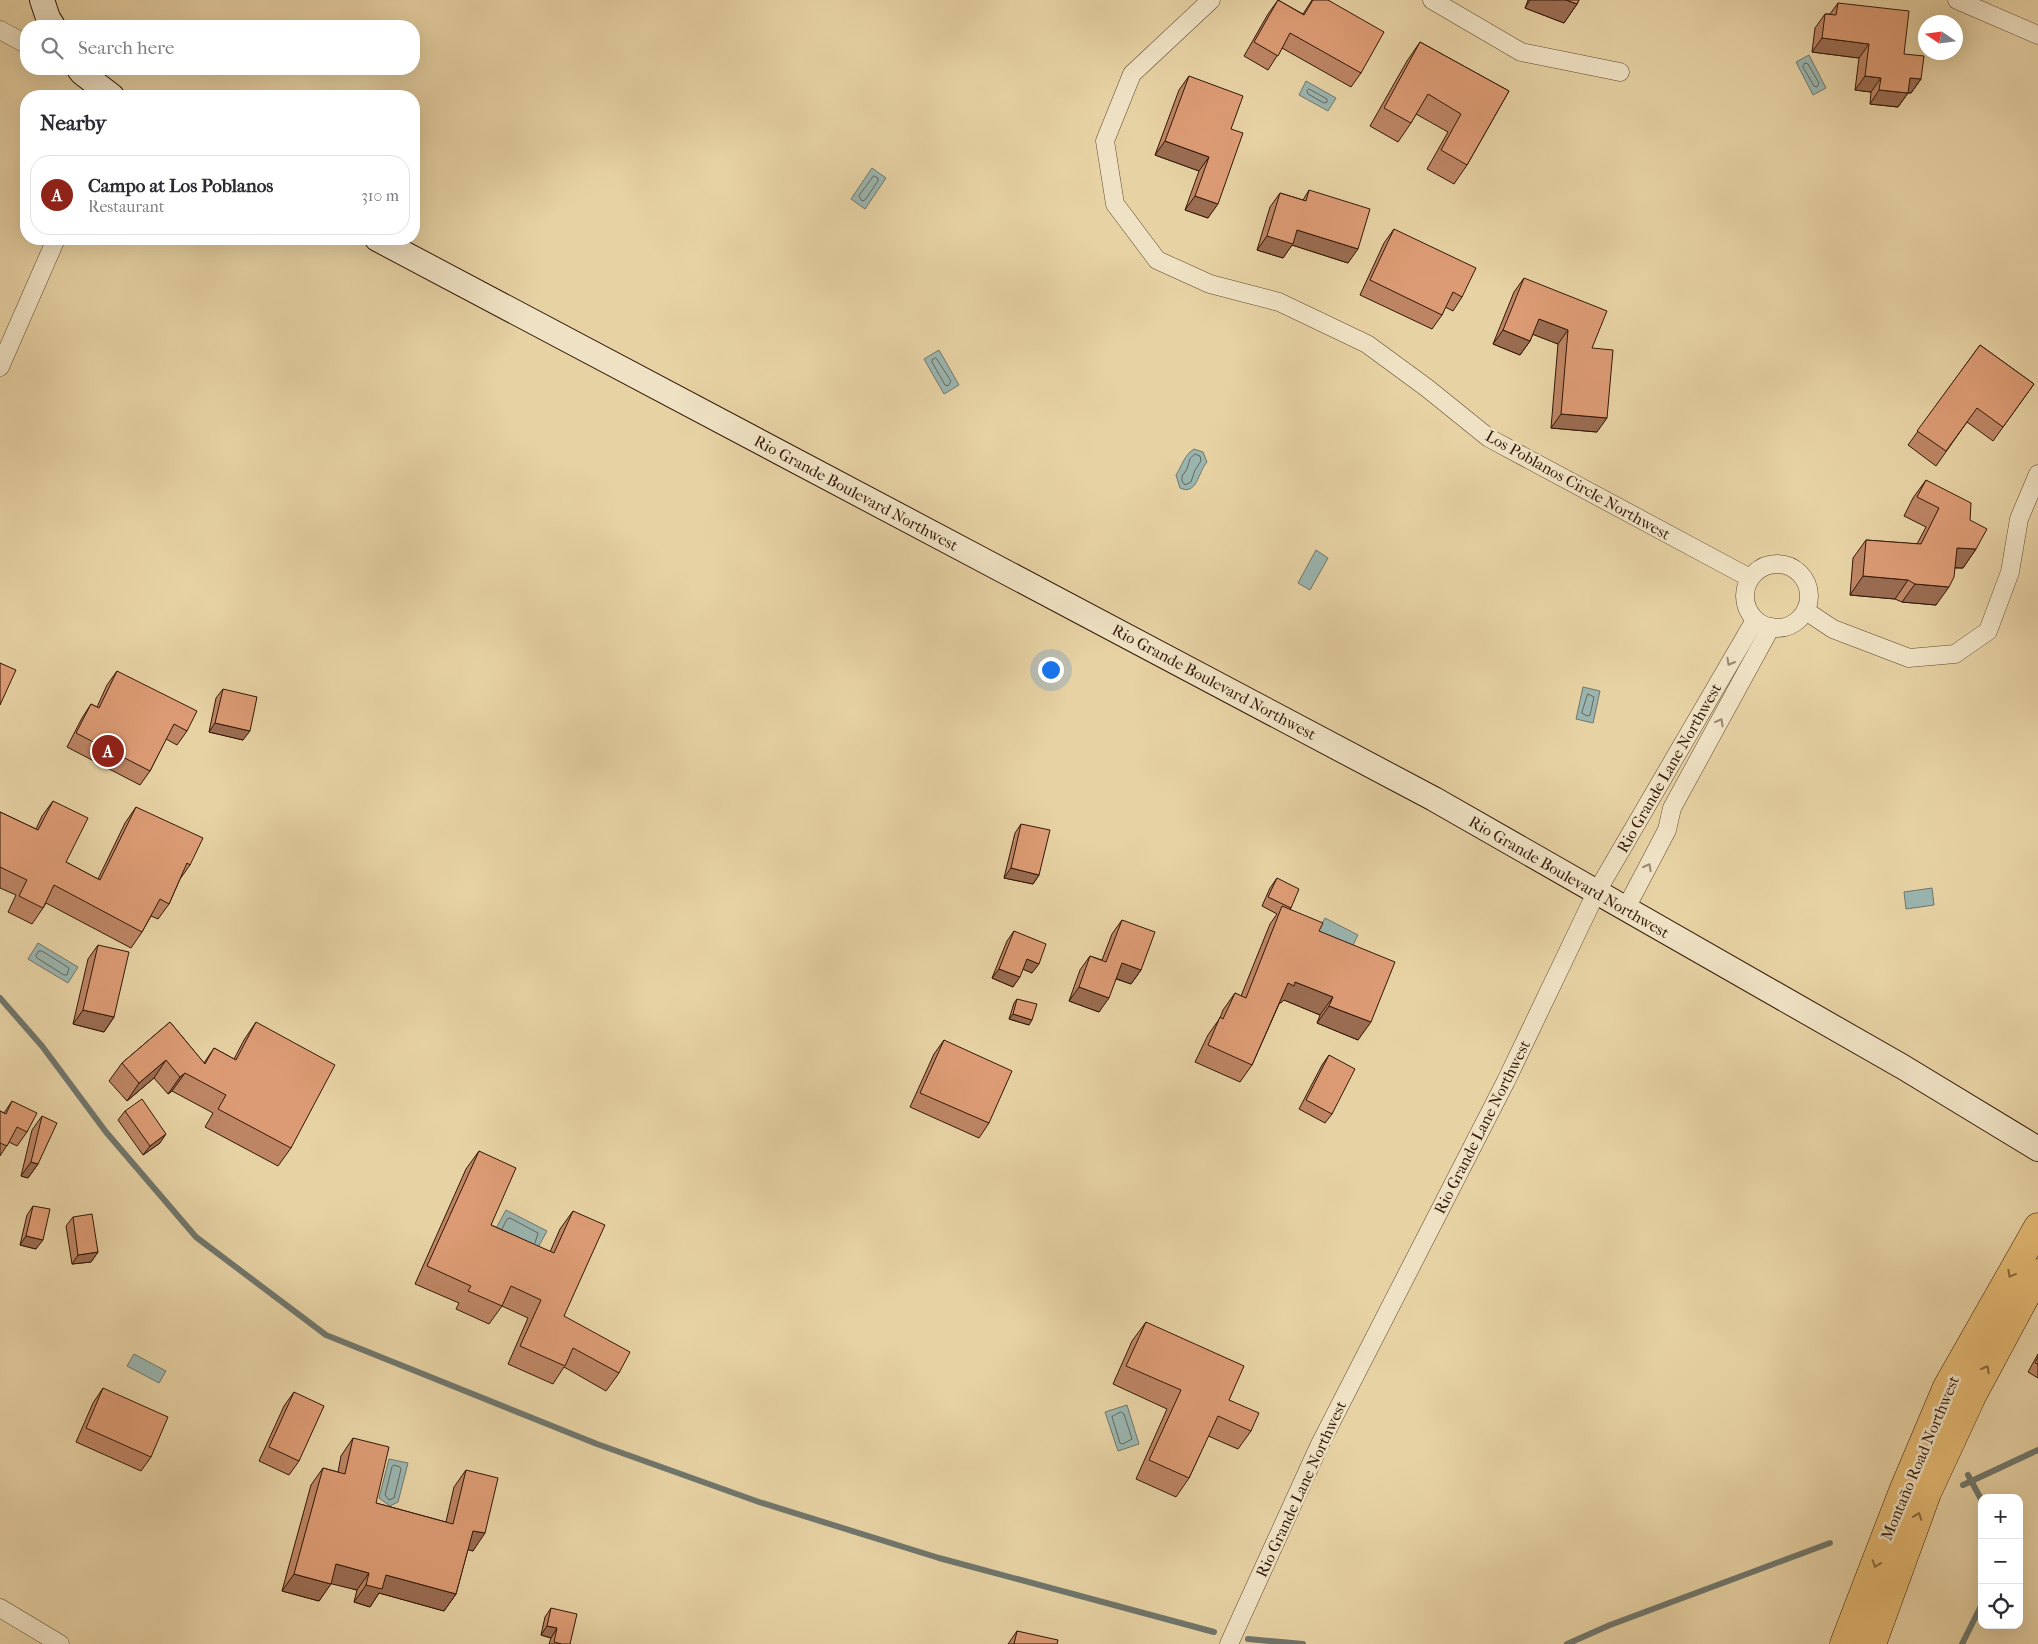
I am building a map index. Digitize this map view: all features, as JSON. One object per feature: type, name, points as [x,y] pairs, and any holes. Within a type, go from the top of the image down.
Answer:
[{"type":"main road","name":"Montaño Road Northwest","points":[[1844,1644],[1902,1491],[1947,1388],[2038,1226]]},
{"type":"main road","name":"Montaño Road Northwest","points":[[1872,1644],[1927,1493],[1972,1396],[2038,1272]]},
{"type":"street","points":[[42,0],[49,20]]},
{"type":"street","name":"Los Poblanos Circle Northwest","points":[[1211,0],[1132,74],[1105,141],[1115,204],[1157,260],[1210,284],[1279,302],[1367,344],[1427,388],[1489,438],[1750,578]]},
{"type":"street","points":[[1432,0],[1521,52],[1620,72]]},
{"type":"street","points":[[1957,0],[2038,35]]},
{"type":"street","points":[[0,30],[20,41]]},
{"type":"street","points":[[85,75],[104,90]]},
{"type":"street","points":[[0,367],[53,245]]},
{"type":"street","name":"Rio Grande Boulevard Northwest","points":[[388,245],[1434,799],[1625,910],[1903,1067],[2038,1149]]},
{"type":"street","points":[[1806,611],[1833,629],[1909,658],[1955,654],[1988,631],[2010,572],[2020,519],[2038,474]]},
{"type":"street","points":[[1772,564],[1786,565],[1797,571],[1805,580],[1809,596],[1806,611],[1793,624],[1780,628],[1764,626],[1750,614],[1744,599],[1745,590],[1750,578],[1757,570],[1772,564]]},
{"type":"street","name":"Rio Grande Lane Northwest","points":[[1229,1644],[1320,1444],[1506,1081],[1596,893],[1755,620]]},
{"type":"street","name":"Rio Grande Lane Northwest","points":[[1625,910],[1667,830],[1672,808],[1771,627]]},
{"type":"street","points":[[0,1608],[60,1644]]},
{"type":"water","points":[[1809,55],[1826,88],[1813,95],[1796,62]]},
{"type":"water","points":[[1306,81],[1336,98],[1328,111],[1299,95]]},
{"type":"water","points":[[872,168],[886,178],[865,209],[851,199]]},
{"type":"water","points":[[939,350],[959,385],[944,394],[924,359]]},
{"type":"water","points":[[1194,449],[1203,452],[1207,462],[1194,486],[1186,490],[1180,488],[1176,475],[1185,457]]},
{"type":"water","points":[[1316,550],[1328,558],[1310,590],[1298,583]]},
{"type":"water","points":[[1583,687],[1600,691],[1593,723],[1576,719]]},
{"type":"water","points":[[1932,888],[1934,905],[1906,909],[1904,892]]},
{"type":"water","points":[[1325,918],[1358,935],[1350,951],[1316,934]]},
{"type":"water","points":[[38,943],[78,967],[68,983],[28,959]]},
{"type":"water","points":[[506,1210],[547,1231],[535,1253],[494,1232]]},
{"type":"water","points":[[134,1354],[166,1371],[159,1383],[127,1366]]},
{"type":"water","points":[[1127,1405],[1139,1444],[1118,1451],[1105,1412]]},
{"type":"water","points":[[389,1459],[408,1463],[398,1502],[390,1506],[379,1498]]},
{"type":"building","points":[[1278,0],[1304,15],[1313,0],[1328,0],[1384,32],[1361,73],[1290,33],[1278,56],[1254,42]]},
{"type":"building","points":[[1566,0],[1579,0],[1577,4]]},
{"type":"building","points":[[1838,3],[1909,11],[1904,54],[1918,55],[1918,60],[1923,60],[1921,79],[1910,78],[1908,93],[1879,90],[1881,78],[1865,76],[1869,44],[1822,38],[1825,14],[1836,15]]},
{"type":"building","points":[[1420,42],[1509,91],[1467,165],[1441,150],[1461,114],[1428,94],[1411,123],[1384,108]]},
{"type":"building","points":[[1189,76],[1243,96],[1231,129],[1243,133],[1218,204],[1195,196],[1209,157],[1165,141]]},
{"type":"building","points":[[1309,190],[1370,209],[1358,249],[1297,230],[1293,244],[1267,236],[1280,193],[1306,201]]},
{"type":"building","points":[[1394,229],[1476,268],[1462,297],[1453,292],[1442,315],[1370,280]]},
{"type":"building","points":[[1524,278],[1607,311],[1592,348],[1613,350],[1607,418],[1561,414],[1568,330],[1539,319],[1530,341],[1503,330]]},
{"type":"building","points":[[1980,345],[2034,384],[2003,427],[1977,408],[1946,451],[1917,431]]},
{"type":"building","points":[[1926,480],[1971,503],[1970,520],[1987,529],[1976,549],[1957,548],[1954,577],[1949,587],[1915,584],[1908,580],[1863,576],[1866,540],[1921,544],[1939,508],[1917,497]]},
{"type":"building","points":[[0,663],[16,670],[0,705]]},
{"type":"building","points":[[117,671],[197,711],[187,731],[174,724],[150,771],[76,733],[91,704],[99,708]]},
{"type":"building","points":[[223,689],[257,697],[250,731],[215,723]]},
{"type":"building","points":[[53,801],[88,818],[66,862],[100,880],[136,807],[203,838],[190,865],[187,863],[169,904],[160,899],[142,932],[54,885],[43,908],[19,896],[27,880],[0,867],[0,812],[38,830]]},
{"type":"building","points":[[1021,824],[1050,830],[1039,875],[1011,868]]},
{"type":"building","points":[[1277,878],[1299,889],[1291,908],[1268,897]]},
{"type":"building","points":[[1282,906],[1323,923],[1319,931],[1395,962],[1371,1022],[1329,1006],[1333,997],[1295,982],[1294,986],[1288,983],[1252,1065],[1208,1045],[1220,1017],[1223,1019],[1235,993],[1246,998]]},
{"type":"building","points":[[1122,920],[1155,932],[1141,970],[1122,963],[1109,998],[1079,987],[1090,956],[1106,962]]},
{"type":"building","points":[[1014,931],[1046,944],[1039,964],[1027,959],[1020,977],[999,969]]},
{"type":"building","points":[[98,945],[129,952],[114,1017],[83,1010]]},
{"type":"building","points":[[1017,999],[1037,1004],[1032,1020],[1013,1014]]},
{"type":"building","points":[[170,1022],[205,1064],[214,1048],[236,1060],[256,1022],[335,1065],[291,1148],[218,1109],[226,1095],[185,1073],[180,1077],[166,1060],[139,1083],[122,1063]]},
{"type":"building","points":[[944,1040],[1012,1071],[989,1123],[920,1093]]},
{"type":"building","points":[[1329,1055],[1355,1069],[1332,1114],[1306,1100]]},
{"type":"building","points":[[142,1099],[166,1134],[150,1146],[125,1111]]},
{"type":"building","points":[[12,1101],[37,1113],[27,1132],[17,1127],[7,1146],[0,1143],[0,1111],[6,1114]]},
{"type":"building","points":[[42,1116],[57,1123],[38,1164],[31,1162]]},
{"type":"building","points":[[479,1151],[516,1168],[491,1225],[554,1253],[573,1211],[605,1225],[564,1316],[630,1352],[619,1373],[573,1348],[565,1366],[520,1346],[541,1300],[511,1286],[502,1306],[468,1291],[471,1286],[427,1266]]},
{"type":"building","points":[[33,1206],[50,1209],[43,1240],[26,1236]]},
{"type":"building","points":[[92,1214],[98,1252],[78,1255],[73,1217]]},
{"type":"building","points":[[1146,1322],[1244,1366],[1229,1400],[1259,1413],[1251,1431],[1218,1416],[1189,1478],[1149,1460],[1181,1390],[1126,1366]]},
{"type":"building","points":[[103,1388],[168,1417],[151,1457],[86,1428]]},
{"type":"building","points":[[294,1392],[324,1406],[299,1461],[269,1447]]},
{"type":"building","points":[[353,1438],[389,1447],[376,1503],[453,1524],[466,1470],[498,1478],[485,1533],[473,1531],[456,1594],[386,1575],[382,1589],[366,1585],[369,1573],[336,1564],[331,1584],[294,1574],[323,1468],[345,1474]]},
{"type":"building","points":[[551,1608],[577,1614],[570,1644],[554,1642],[557,1628],[547,1626]]},
{"type":"building","points":[[1017,1631],[1058,1640],[1057,1644],[1014,1644]]},
{"type":"waterway","points":[[0,998],[42,1046],[106,1132],[196,1237],[326,1335],[597,1444],[759,1502],[939,1558],[1214,1632]]},
{"type":"waterway","points":[[1963,1485],[2038,1450]]},
{"type":"waterway","points":[[1968,1475],[1978,1494]]},
{"type":"waterway","points":[[1567,1644],[1610,1625],[1830,1543]]},
{"type":"waterway","points":[[1962,1644],[1978,1612]]},
{"type":"waterway","points":[[1248,1639],[1303,1644]]},
{"type":"place","name":"Campo at Los Poblanos","points":[[108,751]]}]
